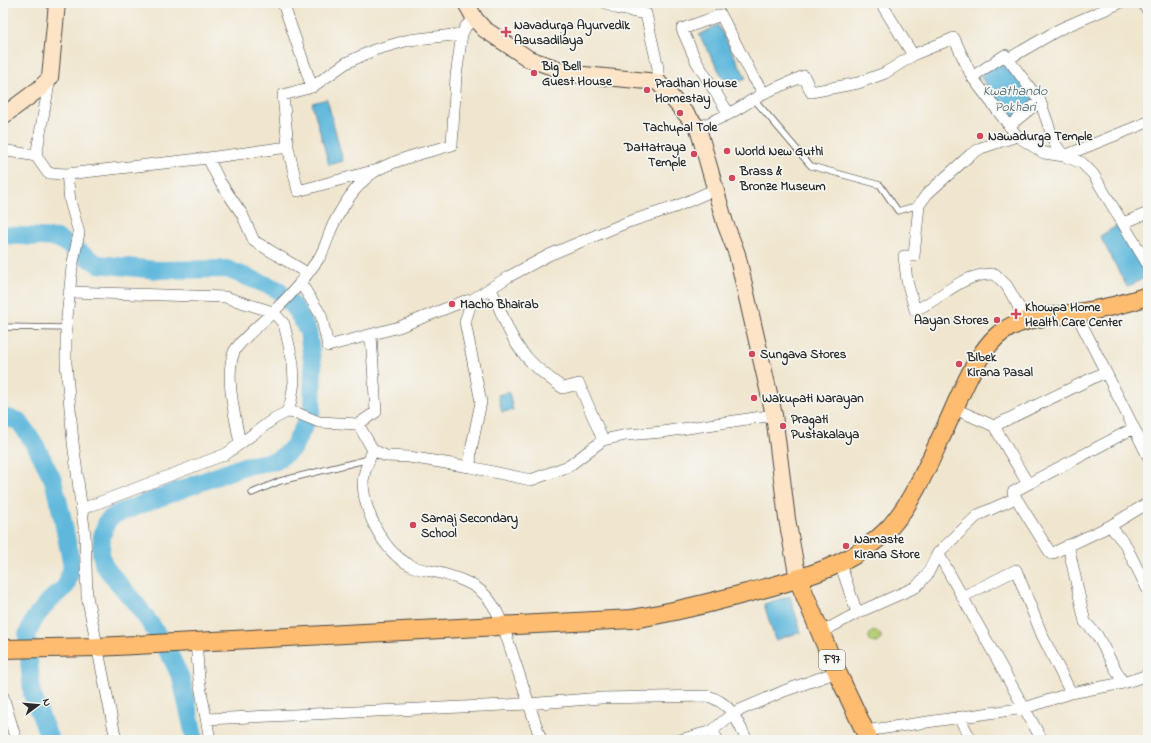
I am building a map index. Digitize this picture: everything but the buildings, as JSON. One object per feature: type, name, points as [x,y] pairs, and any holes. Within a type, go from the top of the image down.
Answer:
[{"type":"main road","points":[[3,116],[50,78],[57,3]]},
{"type":"main road","points":[[466,3],[475,19],[494,36],[529,59],[573,74],[658,82],[698,128],[725,223],[739,262],[774,415],[787,519],[798,579]]},
{"type":"main road","points":[[8,649],[98,647],[196,640],[632,620],[666,614],[798,579],[840,563],[862,551],[879,537],[901,513],[974,369],[989,344],[1010,327],[1026,320],[1120,306],[1148,296]]},
{"type":"main road","name":"F97","points":[[798,579],[837,672],[867,735]]},
{"type":"street","points":[[283,3],[312,87]]},
{"type":"street","points":[[606,3],[616,8],[646,14],[658,68],[658,82]]},
{"type":"street","points":[[881,3],[913,55]]},
{"type":"street","points":[[1008,58],[1060,29],[1120,3]]},
{"type":"street","points":[[1143,3],[1148,11]]},
{"type":"street","points":[[729,114],[696,61],[682,29],[721,15],[753,77],[759,96]]},
{"type":"street","points":[[462,34],[410,40],[374,50],[346,63],[312,87],[282,95],[288,147],[298,191],[379,169],[400,160],[452,145],[456,76],[462,34],[466,26],[475,19]]},
{"type":"street","points":[[698,128],[729,114],[759,96],[804,76],[811,92],[858,83],[885,73],[913,55],[954,38],[972,77],[1017,136],[1044,153],[1064,156],[1082,163],[1093,174],[1148,265]]},
{"type":"street","points":[[972,77],[1005,55],[1040,101],[1055,144],[1064,156]]},
{"type":"street","points":[[36,156],[50,78]]},
{"type":"street","points":[[1009,126],[1040,101]]},
{"type":"street","points":[[1064,156],[1148,122]]},
{"type":"street","points":[[1017,136],[981,148],[970,155],[927,194],[919,205],[914,256],[904,256],[907,281],[915,310],[927,305],[964,280],[985,274],[995,274],[1007,286],[1026,320]]},
{"type":"street","points":[[3,150],[36,156],[48,173],[67,174],[208,158],[288,147]]},
{"type":"street","points":[[208,158],[220,182],[242,214],[254,242],[300,282],[321,315],[328,346],[414,322],[472,300],[508,277],[549,255],[628,222],[675,207],[716,189]]},
{"type":"street","points":[[240,444],[234,403],[231,366],[234,351],[276,309],[320,257],[334,223],[351,196],[364,180],[379,169]]},
{"type":"street","points":[[67,174],[70,201],[79,233],[68,292],[66,363],[73,442],[85,535],[87,596],[116,740]]},
{"type":"street","points":[[1123,223],[1148,213]]},
{"type":"street","points":[[491,289],[514,340],[522,353],[545,375],[563,388],[579,384],[603,440]]},
{"type":"street","points":[[68,292],[225,297],[276,309],[284,324],[293,363],[294,382],[291,401],[292,412]]},
{"type":"street","points":[[470,467],[471,450],[481,402],[466,331],[466,318],[472,300]]},
{"type":"street","points":[[1076,313],[1148,456]]},
{"type":"street","points":[[82,509],[226,454],[275,418],[292,412],[319,422],[358,424],[376,412],[371,335]]},
{"type":"street","points":[[994,426],[1105,372]]},
{"type":"street","points":[[955,409],[994,426],[1028,484]]},
{"type":"street","points":[[372,454],[409,457],[470,467],[531,480],[569,466],[603,440],[626,435],[662,432],[774,415]]},
{"type":"street","points":[[358,424],[372,454],[363,479],[364,493],[378,532],[388,548],[410,565],[454,577],[482,590],[494,604],[503,626],[527,704],[541,740]]},
{"type":"street","points":[[1134,428],[1013,492],[1051,554],[1110,526],[1148,503]]},
{"type":"street","points":[[820,633],[857,613],[916,587],[927,575],[938,553],[978,515],[1016,498]]},
{"type":"street","points":[[1110,526],[1125,544],[1148,590]]},
{"type":"street","points":[[1068,545],[1085,622],[1098,635],[1124,683]]},
{"type":"street","points":[[938,553],[1042,740]]},
{"type":"street","points":[[840,563],[857,613]]},
{"type":"street","points":[[962,597],[1016,570],[1042,635],[1071,694]]},
{"type":"street","points":[[196,640],[199,680],[210,740]]},
{"type":"street","points":[[680,740],[715,735],[733,713],[784,690],[837,672]]},
{"type":"street","points":[[867,735],[959,717],[1025,708],[1071,694],[1148,677]]},
{"type":"street","points":[[3,696],[16,740]]},
{"type":"street","points":[[207,719],[527,704],[601,698],[708,696],[722,701],[733,713],[747,740]]},
{"type":"street","points":[[959,717],[971,740]]},
{"type":"lane","points":[[759,96],[811,166],[880,185],[898,211],[919,205]]},
{"type":"lane","points":[[3,327],[66,328]]},
{"type":"lane","points":[[252,493],[280,481],[372,454]]},
{"type":"green space","points":[[875,631],[879,633],[881,637],[879,641],[875,643],[871,641],[869,637],[871,633]]},
{"type":"water","points":[[718,25],[746,78],[728,87],[699,35]]},
{"type":"water","name":"Kwathando Pokhari","points":[[1002,60],[1036,102],[1013,121],[980,76]]},
{"type":"water","points":[[327,99],[343,161],[329,165],[312,103]]},
{"type":"water","points":[[1120,224],[1148,271],[1148,276],[1127,287],[1100,236]]},
{"type":"water","points":[[509,392],[513,410],[502,412],[498,395]]},
{"type":"water","points":[[790,596],[801,632],[775,640],[764,604]]},
{"type":"waterway","points":[[3,235],[57,238],[98,264],[157,270],[227,269],[277,289],[295,308],[308,331],[313,367],[312,410],[293,448],[276,461],[244,466],[116,514],[107,521],[102,536],[101,553],[104,566],[137,605],[154,629],[171,657],[181,678],[195,740]]},
{"type":"waterway","points":[[3,417],[19,421],[37,448],[53,480],[72,567],[66,586],[50,600],[34,619],[27,635],[32,694],[50,740]]},
{"type":"place","name":"Navadurga Ayurvedik Aausadilaya","points":[[506,32]]},
{"type":"place","name":"Big Bell Guest House","points":[[534,73]]},
{"type":"place","name":"Pradhan House Homestay","points":[[647,90]]},
{"type":"place","name":"Tachupal Tole","points":[[680,113]]},
{"type":"place","name":"Nawadurga Temple","points":[[980,136]]},
{"type":"place","name":"World New Guthi","points":[[727,151]]},
{"type":"place","name":"Dattatraya Temple","points":[[694,154]]},
{"type":"place","name":"Brass & Bronze Museum","points":[[732,178]]},
{"type":"place","name":"Macho Bhairab","points":[[452,304]]},
{"type":"place","name":"Khowpa Home Health Care Center","points":[[1016,314]]},
{"type":"place","name":"Aayan Stores","points":[[997,320]]},
{"type":"place","name":"Sungava Stores","points":[[752,354]]},
{"type":"place","name":"Bibek Kirana Pasal","points":[[959,364]]},
{"type":"place","name":"Wakupati Narayan","points":[[754,398]]},
{"type":"place","name":"Pragati Pustakalaya","points":[[783,426]]},
{"type":"place","name":"Samaj Secondary School","points":[[413,525]]},
{"type":"place","name":"Namaste Kirana Store","points":[[846,546]]}]
